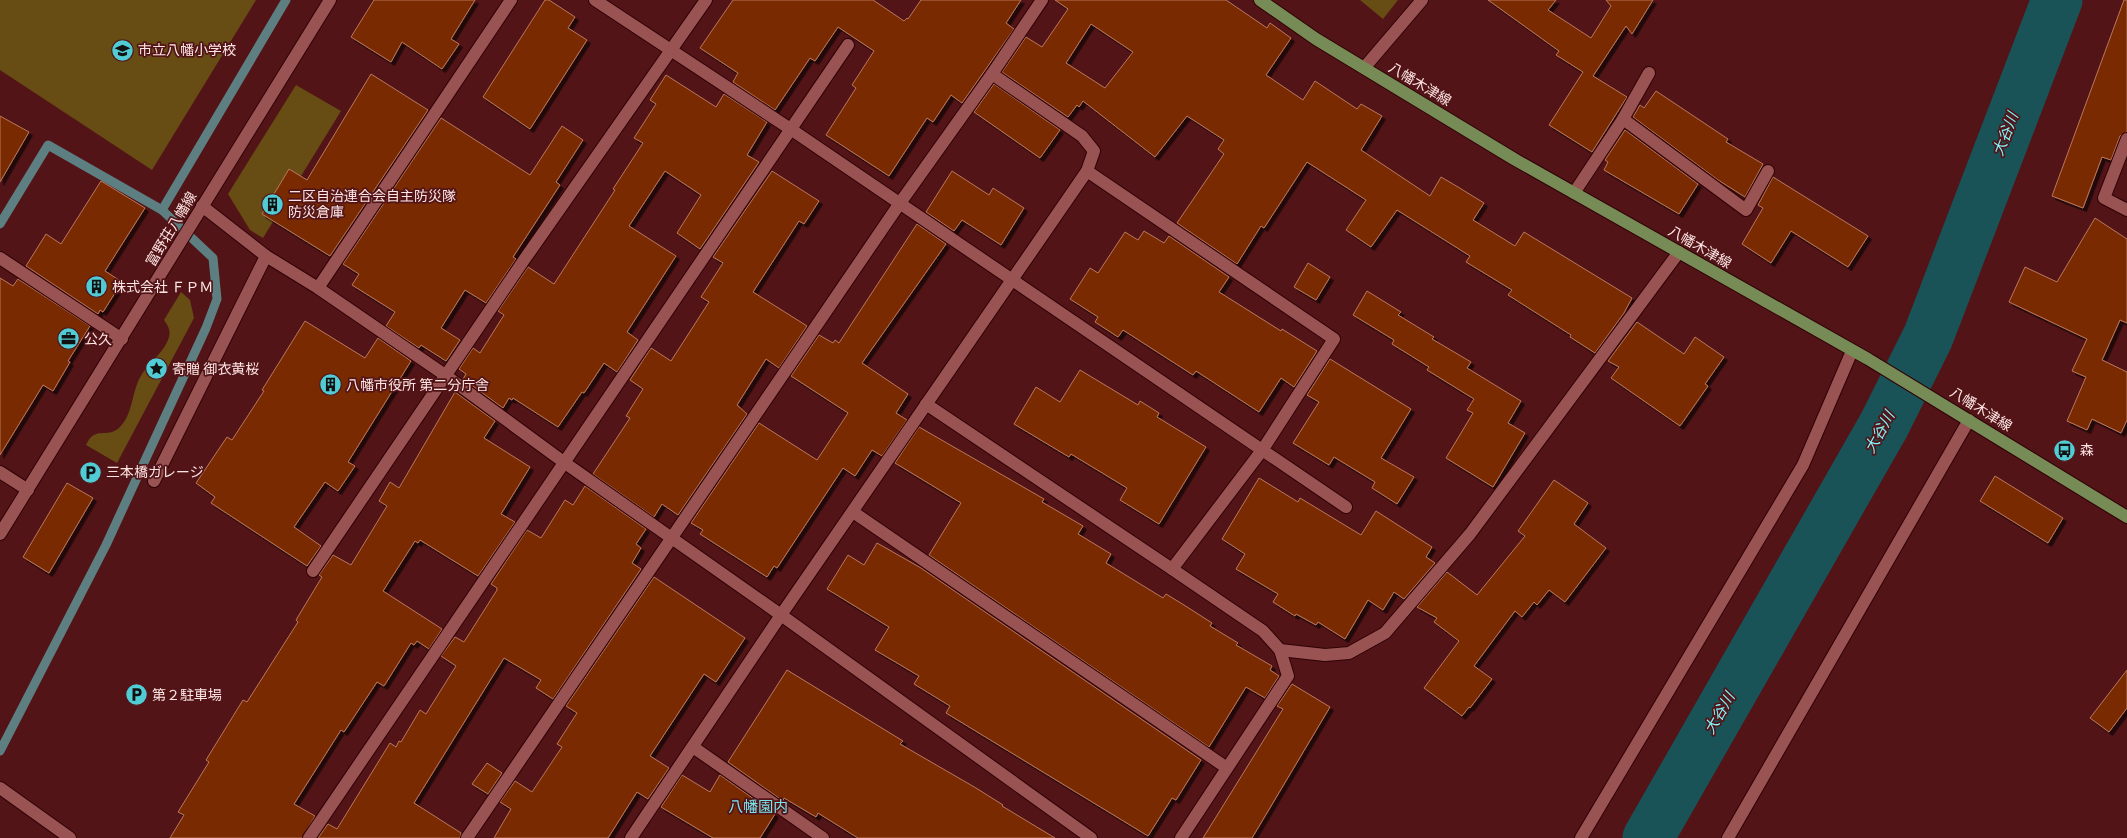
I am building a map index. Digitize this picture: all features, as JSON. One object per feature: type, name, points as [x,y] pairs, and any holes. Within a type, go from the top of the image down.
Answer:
[{"type":"main road","name":"八幡木津線","points":[[1260,0],[1316,39],[1514,159],[1868,359],[2127,517]]},
{"type":"street","name":"富野荘八幡線","points":[[0,534],[122,339],[202,206],[330,0]]},
{"type":"street","points":[[318,288],[511,0]]},
{"type":"street","points":[[595,0],[792,130],[1263,449],[1346,507]]},
{"type":"street","points":[[313,572],[445,375],[706,0]]},
{"type":"street","points":[[467,838],[900,203],[992,74],[1042,0]]},
{"type":"street","points":[[1364,68],[1422,0]]},
{"type":"street","points":[[309,838],[848,46]]},
{"type":"street","points":[[1574,193],[1623,119],[1649,73]]},
{"type":"street","points":[[632,838],[781,615],[1087,171],[1094,151],[1082,136],[992,74]]},
{"type":"street","points":[[1623,119],[1746,210],[1768,171]]},
{"type":"street","points":[[2127,139],[2104,198],[2127,210]]},
{"type":"street","points":[[1087,171],[1334,339],[1263,449],[1172,569]]},
{"type":"street","points":[[202,206],[266,256],[318,288],[445,375],[565,463],[781,615],[1091,838]]},
{"type":"street","points":[[1280,650],[1325,655],[1349,653],[1385,633],[1470,534],[1679,252]]},
{"type":"street","points":[[154,482],[266,256]]},
{"type":"street","points":[[0,258],[122,339]]},
{"type":"street","points":[[1581,838],[1803,465],[1852,351]]},
{"type":"street","points":[[926,404],[1263,631],[1280,650],[1288,676],[1181,838]]},
{"type":"street","points":[[1728,838],[1969,420]]},
{"type":"street","points":[[0,472],[28,490]]},
{"type":"street","points":[[853,512],[1226,768]]},
{"type":"street","points":[[692,747],[823,838]]},
{"type":"street","points":[[0,788],[70,838]]},
{"type":"shaded area","name":"市立八幡小学校","points":[[0,0],[256,0],[152,170],[0,70]]},
{"type":"shaded area","points":[[1360,0],[1398,0],[1383,19]]},
{"type":"shaded area","points":[[296,85],[341,111],[263,238],[250,230],[228,194]]},
{"type":"shaded area","points":[[181,292],[190,300],[194,318],[117,463],[86,445],[93,435],[114,431],[124,422],[130,409],[138,381],[167,342],[170,335],[168,326],[164,320]]},
{"type":"building","points":[[374,0],[475,0],[451,39],[459,44],[442,69],[402,42],[391,62],[351,37]]},
{"type":"building","points":[[545,0],[549,0],[575,17],[568,28],[587,40],[530,129],[483,97]]},
{"type":"building","points":[[733,0],[873,0],[904,21],[907,18],[908,19],[921,0],[1021,0],[1006,23],[1014,29],[962,103],[951,95],[933,122],[927,118],[889,176],[826,135],[856,88],[852,85],[874,51],[838,27],[815,61],[810,58],[775,110],[733,82],[738,73],[700,48]]},
{"type":"building","points":[[1055,0],[1226,0],[1267,28],[1270,23],[1291,38],[1266,75],[1303,100],[1315,81],[1357,109],[1361,104],[1382,116],[1361,150],[1430,196],[1441,177],[1484,203],[1473,220],[1515,246],[1524,232],[1632,298],[1624,313],[1595,353],[1570,337],[1571,335],[1508,295],[1512,290],[1466,262],[1470,256],[1397,210],[1371,247],[1346,230],[1366,200],[1307,162],[1264,228],[1261,226],[1237,264],[1177,223],[1224,154],[1218,149],[1224,140],[1187,116],[1155,157],[1083,101],[1079,107],[1077,105],[1068,117],[1002,72],[1026,37],[1042,47],[1068,9]],"holes":[[[1091,24],[1133,52],[1105,88],[1066,63]]]},
{"type":"building","points":[[1488,0],[1556,0],[1548,10],[1591,38],[1611,6],[1606,0],[1653,0],[1632,34],[1626,26],[1593,76],[1627,97],[1592,152],[1549,125],[1583,72],[1556,55],[1559,51]]},
{"type":"building","points":[[2124,0],[2127,0],[2127,132],[2120,136],[2111,160],[2102,157],[2083,208],[2052,196]]},
{"type":"building","points":[[371,74],[428,110],[330,256],[262,214],[289,169],[307,180]]},
{"type":"building","points":[[666,75],[716,107],[724,94],[767,122],[747,155],[759,162],[700,249],[677,233],[701,195],[665,171],[629,226],[676,256],[627,332],[638,340],[617,372],[604,363],[584,393],[582,392],[558,427],[513,398],[512,400],[509,398],[503,408],[463,379],[466,374],[459,369],[473,348],[480,353],[504,315],[498,311],[528,267],[554,284],[615,190],[613,189],[643,143],[634,138],[656,104],[650,100]]},
{"type":"building","points":[[994,84],[1060,130],[1040,158],[974,112]]},
{"type":"building","points":[[1656,91],[1728,139],[1726,142],[1763,164],[1745,197],[1718,180],[1633,117],[1640,105],[1644,108]]},
{"type":"building","points":[[0,116],[29,132],[0,182]]},
{"type":"building","points":[[441,118],[530,175],[562,126],[583,140],[556,182],[560,185],[513,257],[516,259],[486,303],[465,290],[441,328],[460,340],[446,361],[421,345],[419,348],[386,326],[395,312],[352,285],[359,274],[343,264]]},
{"type":"building","points":[[1625,130],[1698,184],[1679,214],[1604,170],[1608,162],[1605,160]]},
{"type":"building","points":[[772,171],[819,201],[804,224],[799,221],[753,292],[807,326],[779,368],[766,359],[737,405],[747,414],[678,515],[662,504],[654,517],[593,474],[630,418],[626,416],[643,389],[630,380],[651,348],[671,361],[709,302],[701,297],[723,263],[713,257]]},
{"type":"building","points":[[952,171],[989,195],[993,188],[1024,208],[1001,245],[962,220],[954,231],[926,212]]},
{"type":"building","points":[[1773,177],[1868,236],[1848,267],[1791,231],[1771,263],[1742,244],[1763,208],[1758,205]]},
{"type":"building","points":[[101,181],[145,208],[105,271],[122,282],[103,312],[100,310],[98,314],[26,266],[46,234],[61,244]]},
{"type":"building","points":[[2095,218],[2127,239],[2127,323],[2120,320],[2102,360],[2127,372],[2127,420],[2121,433],[2092,419],[2087,430],[2067,421],[2086,377],[2072,371],[2087,339],[2009,302],[2025,267],[2057,282]]},
{"type":"building","points":[[917,224],[946,244],[862,363],[908,394],[896,413],[907,420],[882,456],[872,450],[855,476],[843,468],[777,568],[774,566],[767,577],[700,534],[703,530],[691,523],[759,423],[817,460],[848,413],[791,376],[819,335],[833,343],[835,340],[839,343]]},
{"type":"building","points":[[1144,231],[1164,243],[1169,236],[1229,277],[1219,292],[1281,331],[1282,329],[1317,351],[1294,387],[1281,378],[1259,412],[1196,371],[1193,375],[1123,330],[1118,337],[1095,322],[1098,317],[1070,299],[1090,268],[1098,273],[1125,232],[1138,240]]},
{"type":"building","points":[[1308,263],[1330,277],[1316,300],[1294,287]]},
{"type":"building","points":[[0,278],[13,286],[18,279],[90,326],[68,361],[70,362],[53,391],[43,385],[0,455]]},
{"type":"building","points":[[1367,291],[1401,312],[1398,315],[1434,337],[1432,339],[1471,362],[1467,368],[1521,401],[1508,423],[1525,433],[1493,487],[1446,458],[1473,413],[1467,410],[1474,399],[1427,370],[1429,367],[1392,344],[1394,340],[1353,315]]},
{"type":"building","points":[[305,321],[365,358],[378,338],[411,361],[348,462],[355,466],[338,491],[325,482],[294,527],[321,546],[307,566],[211,503],[215,497],[196,483],[227,437],[232,440],[264,391],[262,390]]},
{"type":"building","points":[[1637,322],[1684,354],[1695,337],[1724,357],[1705,384],[1708,386],[1680,426],[1611,378],[1619,367],[1608,361]]},
{"type":"building","points":[[1330,359],[1411,409],[1381,458],[1414,477],[1397,504],[1372,488],[1375,482],[1334,457],[1329,465],[1293,443],[1319,402],[1307,395]]},
{"type":"building","points":[[1080,370],[1138,405],[1140,401],[1159,413],[1157,417],[1206,447],[1159,524],[1120,500],[1127,488],[1071,454],[1069,457],[1014,424],[1036,387],[1060,402]]},
{"type":"building","points":[[455,392],[495,421],[484,438],[530,467],[501,514],[515,522],[478,576],[420,540],[418,543],[415,541],[383,591],[442,629],[429,649],[417,641],[414,645],[411,643],[384,686],[377,682],[344,732],[341,730],[294,804],[315,816],[302,838],[170,838],[184,815],[178,812],[209,762],[206,760],[243,700],[247,702],[298,622],[296,620],[322,577],[319,575],[333,555],[351,565],[387,506],[379,501],[390,482],[399,488]]},
{"type":"building","points":[[919,427],[1044,499],[1042,502],[1083,526],[1078,534],[1111,554],[1106,563],[1163,598],[1166,594],[1184,605],[1212,623],[1210,626],[1238,643],[1236,645],[1272,666],[1270,670],[1279,676],[1265,698],[1246,687],[1209,747],[929,555],[961,503],[895,463]]},
{"type":"building","points":[[1995,476],[2063,518],[2048,543],[1980,501]]},
{"type":"building","points":[[1259,478],[1298,502],[1300,498],[1361,535],[1376,511],[1432,547],[1426,557],[1435,563],[1404,599],[1394,592],[1383,610],[1368,600],[1345,639],[1318,622],[1316,625],[1296,614],[1295,616],[1273,602],[1278,594],[1236,569],[1245,554],[1222,539]]},
{"type":"building","points":[[1554,480],[1588,503],[1574,524],[1606,548],[1565,602],[1549,590],[1537,605],[1534,602],[1522,617],[1515,611],[1474,666],[1492,679],[1462,716],[1424,688],[1459,641],[1434,622],[1437,618],[1417,607],[1447,572],[1477,595],[1525,536],[1518,531]]},
{"type":"building","points":[[67,483],[93,498],[49,573],[23,557]]},
{"type":"building","points":[[585,486],[646,529],[636,544],[641,548],[632,563],[641,569],[553,699],[536,688],[541,680],[504,658],[414,803],[461,833],[460,838],[318,838],[328,824],[337,829],[390,743],[396,747],[399,741],[401,742],[420,710],[426,714],[456,666],[441,656],[455,637],[464,642],[497,590],[497,588],[491,584],[527,530],[541,538],[565,500],[573,505]]},
{"type":"building","points":[[877,543],[921,568],[1201,760],[1176,800],[1172,798],[1148,836],[946,713],[950,706],[914,684],[919,676],[875,650],[889,627],[827,589],[848,555],[864,565]]},
{"type":"building","points":[[654,577],[745,638],[716,682],[704,674],[650,756],[669,768],[648,799],[637,792],[608,838],[494,838],[511,809],[500,802],[515,781],[532,792],[562,747],[557,744],[577,713],[566,706]]},
{"type":"building","points":[[787,670],[903,741],[900,744],[976,788],[1003,805],[1002,806],[1055,838],[858,838],[818,813],[816,817],[784,798],[783,801],[728,762]]},
{"type":"building","points":[[2127,670],[2127,708],[2109,732],[2090,718]]},
{"type":"building","points":[[1292,684],[1330,707],[1252,838],[1203,838],[1283,709],[1277,706]]},
{"type":"building","points":[[487,763],[502,773],[488,794],[472,784]]},
{"type":"building","points":[[682,775],[710,792],[720,775],[775,814],[760,838],[713,838],[661,807]]},
{"type":"waterway","points":[[162,210],[286,0]]},
{"type":"waterway","name":"大谷川","points":[[1648,838],[1884,425],[1928,337],[2057,0]]},
{"type":"waterway","points":[[0,224],[48,145],[162,210],[213,258],[217,299],[206,328],[106,545],[0,751]]},
{"type":"place","name":"市立八幡小学校","points":[[122,50]]},
{"type":"place","name":"二区自治連合会自主防災隊 防災倉庫","points":[[273,204]]},
{"type":"place","name":"株式会社 ＦＰＭ","points":[[97,287]]},
{"type":"place","name":"公久","points":[[69,339]]},
{"type":"place","name":"寄贈 御衣黄桜","points":[[156,369]]},
{"type":"place","name":"八幡市役所 第二分庁舎","points":[[331,385]]},
{"type":"place","name":"森","points":[[2064,450]]},
{"type":"place","name":"三本橋ガレージ","points":[[90,472]]},
{"type":"place","name":"第２駐車場","points":[[136,695]]},
{"type":"district","name":"八幡園内","points":[[758,806]]}]
